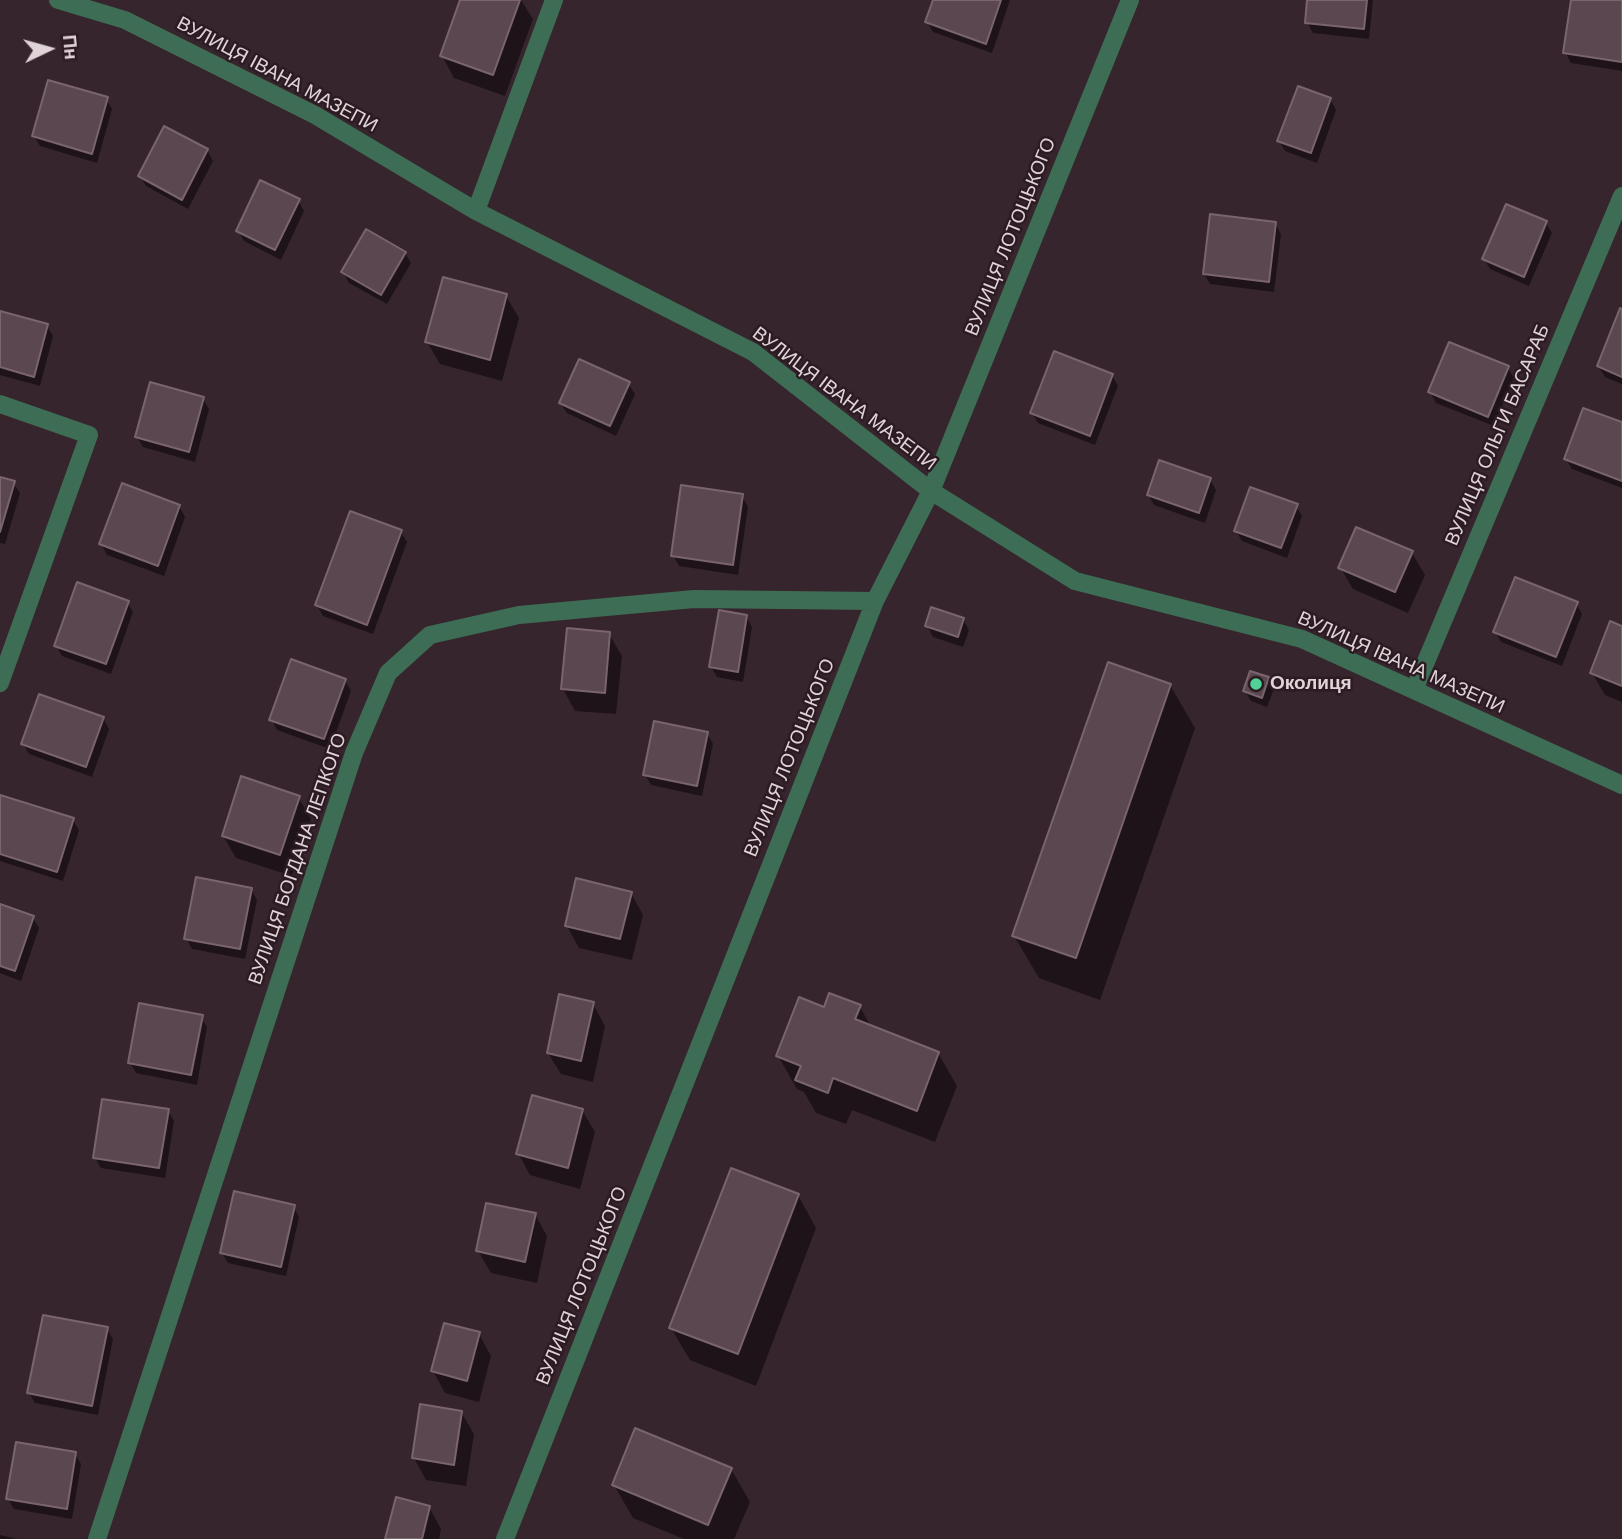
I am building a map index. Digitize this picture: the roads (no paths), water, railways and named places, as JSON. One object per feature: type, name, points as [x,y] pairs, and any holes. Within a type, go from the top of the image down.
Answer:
[{"type":"street","name":"ВУЛИЦЯ ІВАНА МАЗЕПИ","points":[[58,0],[125,20],[315,115],[476,211],[753,352],[931,492],[1075,581],[1302,639],[1622,785]]},
{"type":"street","points":[[476,211],[554,0]]},
{"type":"street","name":"ВУЛИЦЯ ЛОТОЦЬКОГО","points":[[505,1539],[875,601],[931,492],[1130,0]]},
{"type":"street","name":"ВУЛИЦЯ ОЛЬГИ БАСАРАБ","points":[[1414,690],[1622,196]]},
{"type":"street","points":[[0,404],[89,435],[0,684]]},
{"type":"street","name":"ВУЛИЦЯ БОГДАНА ЛЕПКОГО","points":[[97,1539],[354,753],[388,673],[430,635],[519,615],[694,598],[875,601]]},
{"type":"place","name":"Околиця","points":[[1256,684]]}]
